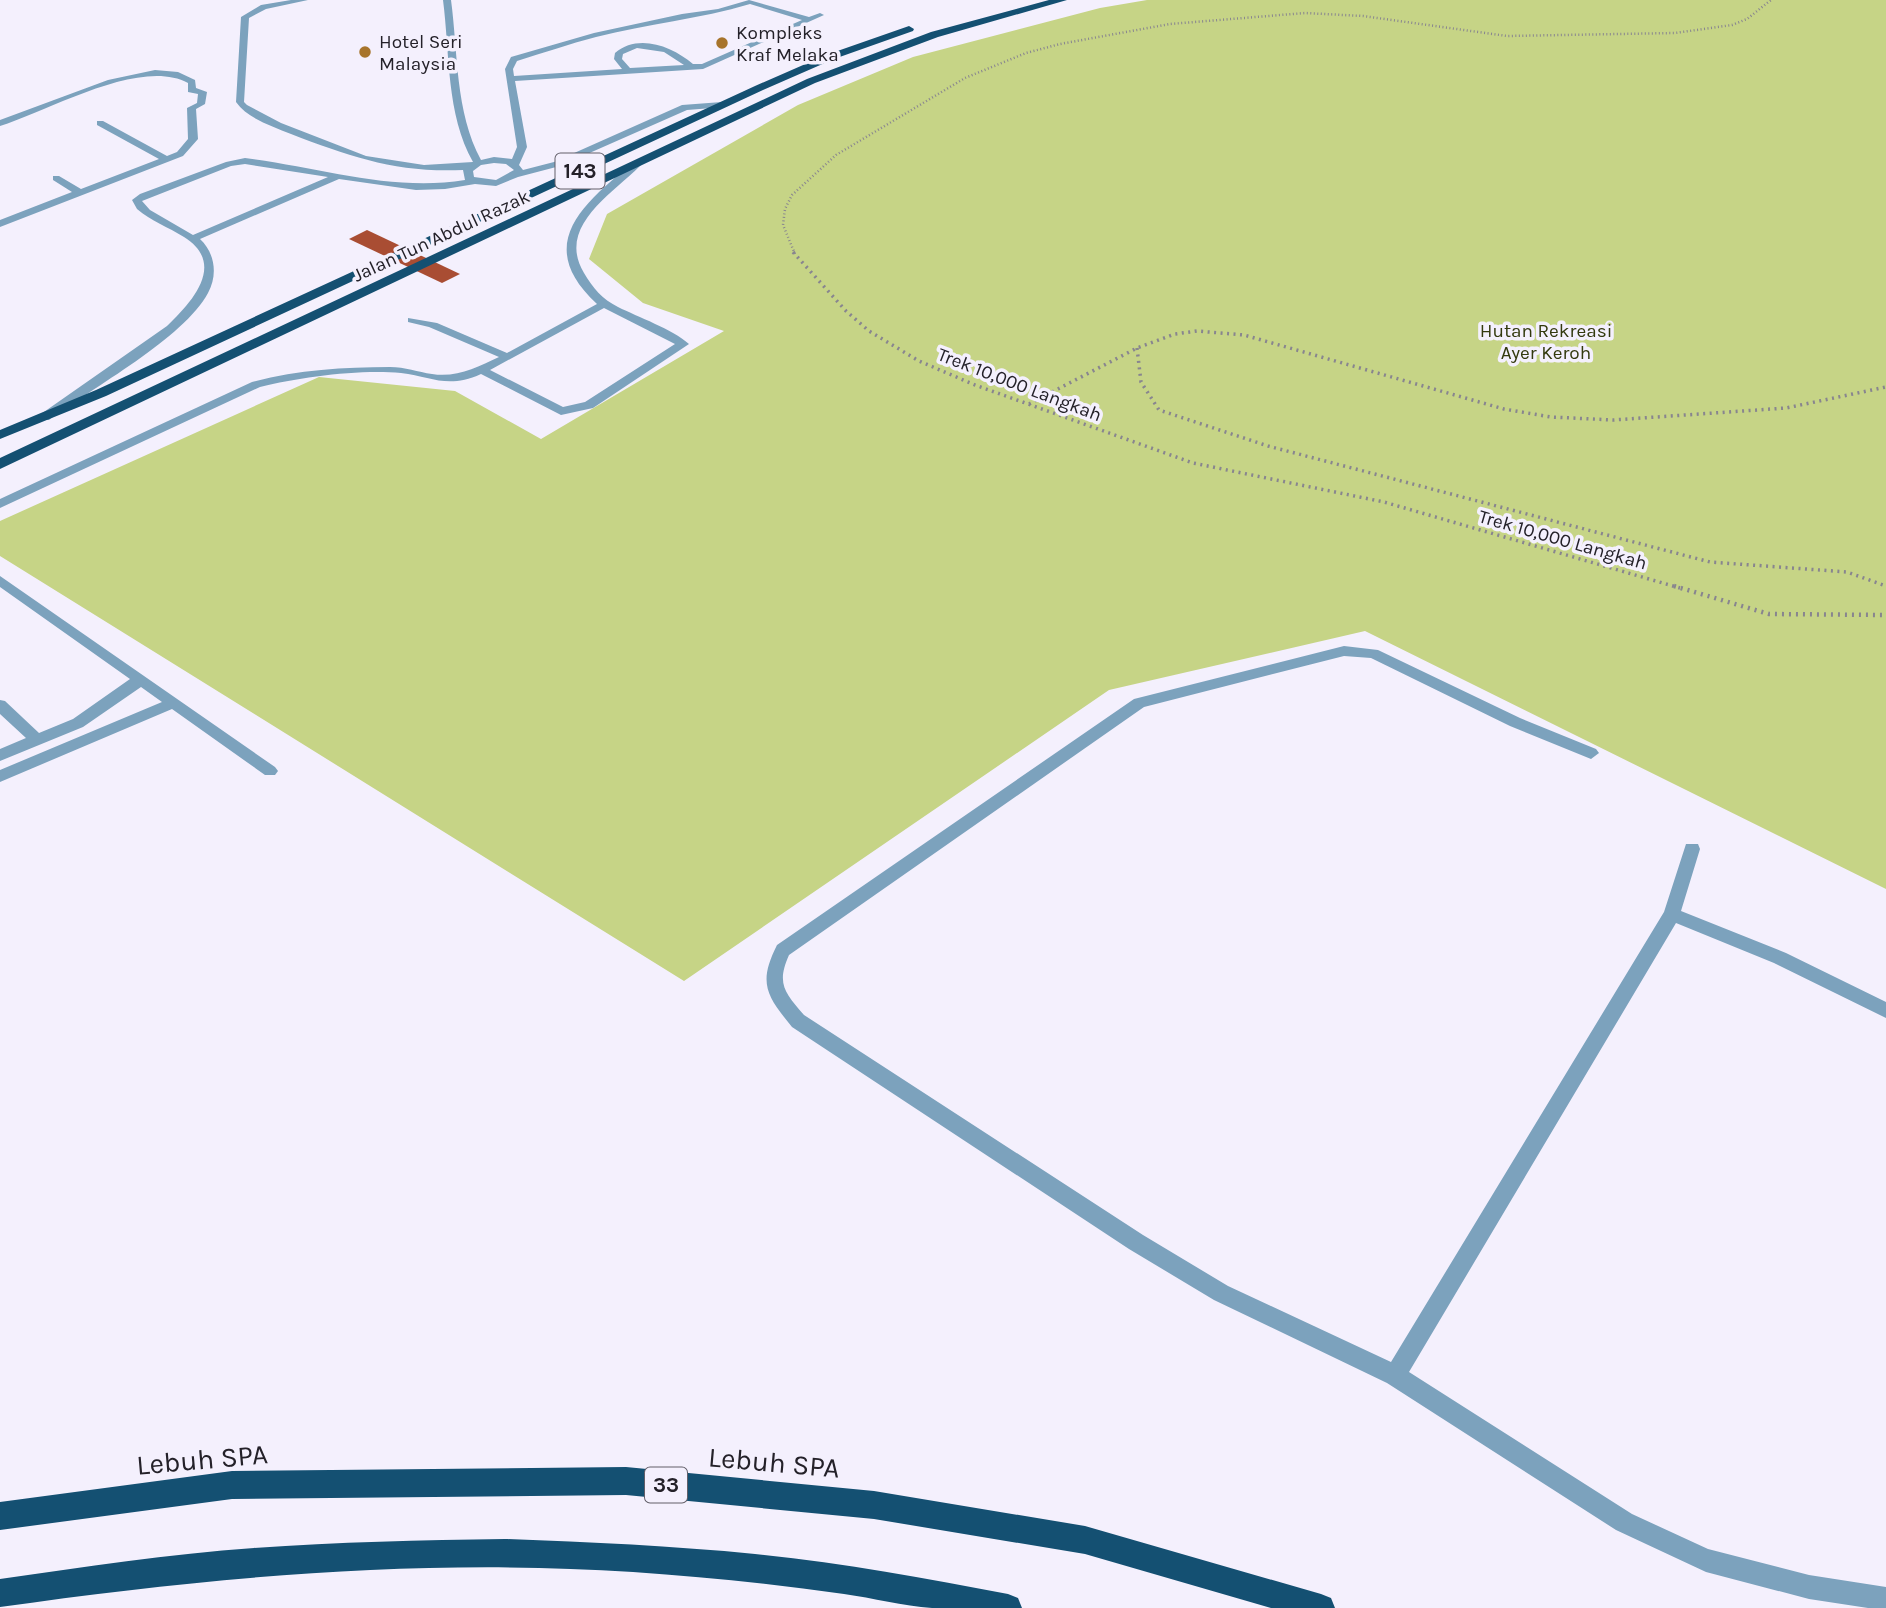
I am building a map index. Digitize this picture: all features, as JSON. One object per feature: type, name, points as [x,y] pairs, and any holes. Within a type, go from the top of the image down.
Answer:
[{"type":"highway","name":"Jalan Tun Abdul Razak","points":[[0,435],[43,418],[830,57],[932,21],[1007,0]]},
{"type":"highway","name":"Jalan Tun Abdul Razak","points":[[0,464],[811,81],[893,48],[981,19],[1062,0]]},
{"type":"highway","points":[[0,423],[43,418]]},
{"type":"highway","name":"Lebuh SPA","points":[[0,1516],[232,1485],[626,1481],[874,1505],[1085,1540],[1321,1608]]},
{"type":"highway","points":[[0,1593],[242,1561],[462,1551],[630,1557],[828,1575],[1008,1608]]},
{"type":"lane","points":[[304,0],[264,7],[244,18],[240,102],[244,107],[326,145],[374,162],[415,169],[475,165],[494,160],[516,168],[556,164],[685,107],[722,105]]},
{"type":"lane","points":[[447,0],[467,149],[475,165]]},
{"type":"lane","points":[[43,418],[170,327],[202,294],[208,279],[209,259],[194,238],[143,210],[137,200],[229,164],[246,161],[432,189],[474,181],[498,183],[516,168],[522,147],[509,69],[514,59],[594,35],[719,11],[750,2],[810,20]]},
{"type":"lane","points":[[510,79],[691,67],[713,63],[820,15]]},
{"type":"lane","points":[[628,71],[618,59],[619,53],[625,48],[640,46],[670,51],[691,67]]},
{"type":"lane","points":[[0,123],[106,85],[154,73],[174,73],[192,82],[191,90],[203,92],[201,104],[191,107],[193,139],[189,146],[167,160],[1,223]]},
{"type":"lane","points":[[100,123],[167,160]]},
{"type":"lane","points":[[482,370],[561,411],[589,405],[683,344],[594,297],[576,270],[570,250],[576,231],[597,198],[639,162]]},
{"type":"lane","points":[[474,181],[467,174],[475,165]]},
{"type":"lane","points":[[194,238],[339,176]]},
{"type":"lane","points":[[56,178],[80,193]]},
{"type":"lane","points":[[0,504],[232,394],[275,378],[309,373],[386,370],[448,379],[464,377],[508,357],[604,304]]},
{"type":"lane","points":[[412,320],[433,325],[508,357]]},
{"type":"lane","points":[[0,580],[270,771]]},
{"type":"lane","points":[[1591,753],[1516,722],[1373,653],[1360,651],[1344,651],[1139,703],[783,950],[772,972],[776,994],[798,1021],[1044,1184],[1221,1293],[1395,1375],[1623,1522],[1694,1555],[1809,1587],[1886,1599]]},
{"type":"lane","points":[[0,755],[78,723],[140,680]]},
{"type":"lane","points":[[0,776],[173,703]]},
{"type":"lane","points":[[0,705],[37,740]]},
{"type":"lane","points":[[1395,1375],[1672,914],[1692,849]]},
{"type":"lane","points":[[1672,914],[1780,958],[1886,1010]]},
{"type":"path","name":"Trek 10,000 Langkah","points":[[1771,0],[1746,19],[1732,25],[1675,33],[1507,36],[1363,16],[1305,13],[1170,24],[1105,35],[1026,53],[965,78],[928,97],[836,155],[792,195],[785,209],[783,225],[791,250],[846,311],[869,331],[919,361],[1028,404],[1193,463],[1384,502],[1769,614],[1806,617],[1857,611],[1886,615]]},
{"type":"path","points":[[1028,404],[1137,348],[1175,334],[1220,331],[1244,335],[1504,409],[1550,416],[1613,420],[1786,408],[1886,387]]},
{"type":"path","points":[[1137,348],[1141,382],[1159,410],[1268,446],[1710,562],[1847,572],[1886,586]]},
{"type":"green space","name":"Hutan Rekreasi Ayer Keroh","points":[[1147,0],[1886,0],[1886,889],[1365,631],[1109,690],[684,981],[0,556],[0,521],[319,377],[455,391],[541,439],[724,331],[643,303],[589,259],[607,214],[798,105],[913,57],[1100,8]]},
{"type":"building","points":[[367,230],[460,274],[442,283],[349,239]]},
{"type":"place","name":"Kompleks Kraf Melaka","points":[[722,43]]},
{"type":"place","name":"Hotel Seri Malaysia","points":[[365,52]]}]
